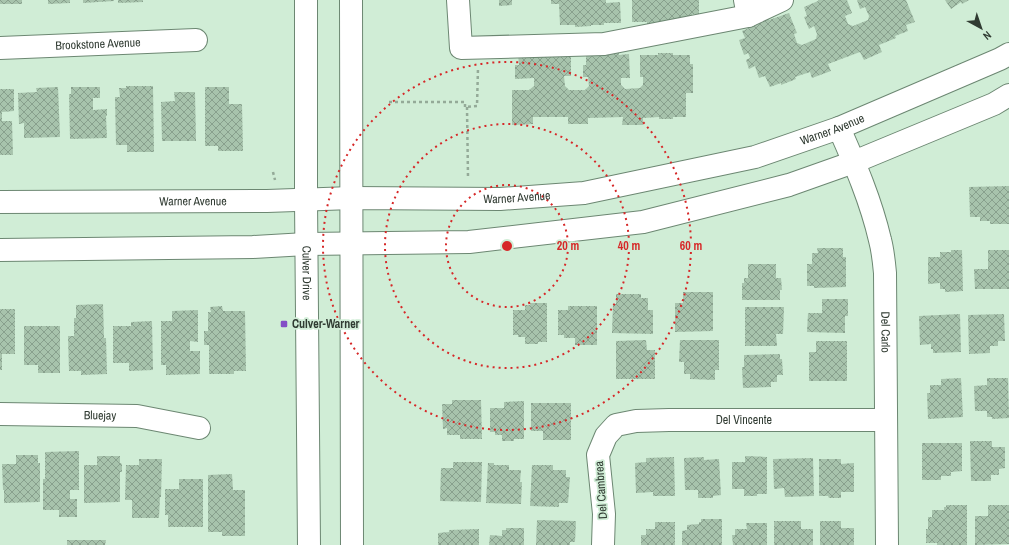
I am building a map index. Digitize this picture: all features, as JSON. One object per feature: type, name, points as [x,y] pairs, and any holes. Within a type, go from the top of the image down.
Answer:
[{"type":"street","name":"Culver Drive","points":[[306,0],[306,244],[309,545]]},
{"type":"street","points":[[351,0],[352,545]]},
{"type":"street","points":[[458,0],[461,48],[604,44],[782,0]]},
{"type":"street","name":"Brookstone Avenue","points":[[0,48],[196,40]]},
{"type":"street","name":"Warner Avenue","points":[[0,202],[267,201],[352,198],[500,199],[584,193],[756,157],[839,128],[1009,54]]},
{"type":"street","points":[[0,250],[253,247],[306,244],[468,242],[643,222],[789,185],[854,162],[994,104],[1009,95]]},
{"type":"street","name":"Del Carlo","points":[[839,128],[854,162],[870,206],[880,240],[885,274],[888,545]]},
{"type":"street","name":"Bluejay","points":[[0,414],[137,416],[199,428]]},
{"type":"street","name":"Del Vincente","points":[[606,436],[616,425],[636,421],[886,420]]},
{"type":"street","name":"Del Cambrea","points":[[603,545],[604,514],[598,455],[606,436]]},
{"type":"path","points":[[467,107],[477,106],[479,48]]},
{"type":"path","points":[[389,102],[465,102],[465,107],[467,107],[468,178]]},
{"type":"path","points":[[273,172],[275,180]]},
{"type":"building","points":[[0,0],[22,0],[22,4],[0,4]]},
{"type":"building","points":[[48,0],[70,0],[70,3],[48,4]]},
{"type":"building","points":[[83,0],[114,0],[114,1],[83,3]]},
{"type":"building","points":[[118,0],[143,0],[143,2],[118,3]]},
{"type":"building","points":[[499,0],[512,0],[512,5],[499,6]]},
{"type":"building","points":[[551,0],[606,0],[606,3],[620,2],[621,23],[604,23],[604,25],[575,27],[575,25],[560,25],[559,4],[551,4]]},
{"type":"building","points":[[632,0],[699,0],[699,14],[692,14],[692,24],[647,25],[647,22],[632,22]]},
{"type":"building","points":[[818,0],[847,0],[852,13],[845,16],[848,24],[853,26],[868,20],[869,16],[865,7],[860,9],[857,0],[906,0],[915,22],[906,25],[908,31],[879,45],[882,52],[864,60],[860,52],[828,64],[831,71],[812,78],[810,72],[795,77],[796,79],[781,85],[781,83],[770,87],[765,76],[759,78],[755,66],[749,69],[746,60],[750,58],[748,53],[744,55],[739,40],[745,38],[742,31],[769,19],[789,13],[797,33],[794,34],[797,43],[802,45],[816,39],[817,34],[814,26],[809,29],[804,17],[807,16],[804,7]]},
{"type":"building","points":[[945,0],[969,0],[962,4],[961,2],[951,9]]},
{"type":"building","points":[[602,53],[619,53],[619,55],[629,54],[630,78],[621,78],[621,85],[625,89],[640,88],[643,85],[643,77],[640,77],[640,55],[673,53],[673,55],[690,55],[690,64],[693,64],[693,93],[686,93],[686,117],[673,117],[673,119],[659,119],[659,117],[643,118],[643,125],[622,125],[623,117],[588,118],[588,124],[568,124],[568,117],[533,117],[533,124],[512,125],[512,90],[529,90],[534,86],[534,78],[515,79],[515,65],[519,65],[518,54],[571,55],[571,76],[564,76],[565,86],[569,90],[585,90],[589,86],[588,77],[583,77],[583,65],[586,65],[586,56],[602,56]]},
{"type":"building","points":[[126,86],[153,86],[154,152],[127,152],[127,145],[116,145],[115,97],[120,97],[119,88],[126,88]]},
{"type":"building","points":[[58,87],[60,137],[24,138],[24,123],[19,124],[18,93],[37,92],[36,88]]},
{"type":"building","points":[[71,87],[100,87],[100,98],[93,98],[93,110],[107,109],[107,138],[70,139],[69,94],[71,94]]},
{"type":"building","points":[[205,87],[229,87],[229,104],[242,104],[243,151],[218,151],[218,146],[205,146]]},
{"type":"building","points":[[0,89],[14,89],[14,111],[2,112],[2,121],[12,121],[13,155],[0,155]]},
{"type":"building","points":[[174,92],[195,92],[196,141],[162,141],[161,102],[175,101]]},
{"type":"building","points":[[1009,186],[1009,224],[990,224],[990,221],[980,221],[980,217],[970,217],[969,187]]},
{"type":"building","points":[[817,248],[843,248],[843,257],[846,257],[846,287],[814,288],[814,286],[807,286],[807,264],[812,264],[812,253],[818,253]]},
{"type":"building","points":[[951,250],[962,250],[963,291],[945,292],[945,289],[940,289],[940,283],[928,284],[928,257],[940,257],[940,252],[951,252]]},
{"type":"building","points":[[988,250],[1009,250],[1009,289],[975,289],[974,269],[988,269]]},
{"type":"building","points":[[748,264],[776,264],[776,278],[781,278],[782,290],[780,290],[780,300],[742,300],[742,283],[744,283],[744,278],[748,278]]},
{"type":"building","points":[[683,292],[713,292],[713,331],[675,332],[675,303],[683,303]]},
{"type":"building","points":[[616,294],[641,294],[641,298],[648,298],[648,310],[653,310],[653,334],[612,333],[613,304],[616,304]]},
{"type":"building","points":[[822,299],[848,299],[848,316],[845,316],[845,333],[807,332],[808,313],[822,313]]},
{"type":"building","points":[[530,303],[547,303],[547,342],[525,344],[525,337],[513,335],[513,310],[525,310],[525,305],[530,305]]},
{"type":"building","points":[[103,304],[107,374],[81,375],[81,371],[69,371],[68,336],[74,336],[76,305]]},
{"type":"building","points":[[222,306],[223,311],[245,311],[246,371],[234,371],[234,374],[209,374],[209,345],[204,345],[204,331],[208,331],[208,312],[211,312],[210,307]]},
{"type":"building","points":[[568,306],[597,306],[597,345],[575,345],[575,338],[564,338],[564,335],[558,335],[558,310],[568,310]]},
{"type":"building","points":[[745,307],[784,307],[783,334],[776,334],[777,346],[745,346]]},
{"type":"building","points":[[0,309],[15,309],[15,354],[2,354],[2,370],[0,370]]},
{"type":"building","points":[[198,310],[198,342],[190,341],[190,351],[200,351],[200,374],[166,375],[166,365],[161,365],[161,321],[172,321],[172,311]]},
{"type":"building","points":[[960,314],[961,352],[933,353],[931,344],[920,345],[919,316]]},
{"type":"building","points":[[1004,314],[1005,341],[998,341],[998,346],[990,346],[990,353],[969,354],[968,315]]},
{"type":"building","points":[[152,321],[153,370],[129,371],[129,363],[113,363],[113,326],[131,326],[131,322]]},
{"type":"building","points":[[24,326],[60,326],[60,373],[38,373],[38,365],[24,365]]},
{"type":"building","points":[[646,340],[647,350],[655,350],[655,379],[616,379],[616,341]]},
{"type":"building","points":[[680,340],[719,340],[719,370],[715,370],[715,380],[690,379],[690,374],[684,374],[684,362],[679,362]]},
{"type":"building","points":[[816,341],[847,341],[847,381],[809,381],[809,352],[816,352]]},
{"type":"building","points":[[780,354],[780,359],[782,359],[783,375],[777,375],[777,382],[771,382],[771,387],[743,388],[742,367],[744,367],[744,355]]},
{"type":"building","points":[[961,378],[963,417],[928,419],[927,393],[930,393],[930,385],[941,385],[941,379]]},
{"type":"building","points":[[987,378],[1008,378],[1009,418],[992,419],[992,417],[987,417],[987,411],[975,411],[974,386],[987,385]]},
{"type":"building","points":[[452,400],[481,400],[482,439],[460,439],[460,435],[447,435],[447,428],[443,429],[442,404],[452,404]]},
{"type":"building","points":[[524,401],[524,439],[502,441],[502,435],[495,435],[495,432],[490,432],[490,408],[504,408],[504,402]]},
{"type":"building","points":[[531,403],[571,403],[571,440],[543,440],[543,431],[531,431]]},
{"type":"building","points":[[970,441],[992,441],[992,447],[1005,447],[1005,468],[999,469],[999,475],[991,475],[991,481],[971,481]]},
{"type":"building","points":[[922,443],[962,443],[962,471],[951,472],[951,476],[941,476],[941,480],[922,480]]},
{"type":"building","points":[[79,451],[79,490],[70,490],[70,499],[77,499],[77,517],[59,517],[59,510],[43,510],[45,452]]},
{"type":"building","points":[[16,455],[38,455],[38,463],[40,463],[40,502],[4,503],[2,464],[16,464]]},
{"type":"building","points":[[97,456],[120,456],[122,472],[120,472],[120,502],[84,503],[84,465],[97,465]]},
{"type":"building","points":[[745,456],[767,457],[767,494],[744,496],[744,489],[732,489],[732,462],[745,462]]},
{"type":"building","points":[[674,457],[675,496],[653,496],[653,492],[636,493],[635,463],[646,462],[646,458]]},
{"type":"building","points":[[704,457],[704,460],[719,459],[721,495],[713,496],[713,498],[698,498],[698,490],[685,490],[684,458]]},
{"type":"building","points":[[813,458],[814,496],[785,497],[784,488],[774,489],[773,459]]},
{"type":"building","points":[[139,459],[162,459],[159,518],[132,518],[132,500],[125,500],[126,465],[139,465]]},
{"type":"building","points":[[819,459],[841,459],[841,464],[854,463],[854,492],[841,492],[841,498],[819,496]]},
{"type":"building","points":[[453,462],[482,462],[481,502],[440,501],[441,468],[453,468]]},
{"type":"building","points":[[488,463],[494,463],[494,465],[509,465],[509,470],[521,470],[521,504],[486,503]]},
{"type":"building","points":[[532,465],[553,465],[553,470],[566,470],[566,477],[570,477],[568,503],[559,503],[559,507],[530,506]]},
{"type":"building","points":[[232,474],[233,490],[245,490],[245,536],[222,536],[222,532],[208,532],[208,475]]},
{"type":"building","points":[[179,479],[203,479],[203,527],[168,527],[168,515],[165,515],[165,489],[179,489]]},
{"type":"building","points":[[946,505],[967,505],[967,545],[937,545],[937,543],[926,543],[928,517],[932,517],[932,510],[944,510]]},
{"type":"building","points":[[988,505],[1009,505],[1009,544],[975,545],[975,516],[988,516]]},
{"type":"building","points":[[701,519],[722,519],[722,545],[682,545],[682,531],[687,530],[687,525],[699,524]]},
{"type":"building","points":[[537,520],[576,521],[575,542],[570,542],[570,545],[536,545]]},
{"type":"building","points":[[774,521],[801,521],[801,529],[813,529],[813,545],[774,545]]},
{"type":"building","points":[[820,521],[841,521],[841,528],[854,528],[854,545],[820,545]]},
{"type":"building","points":[[655,522],[675,522],[675,545],[641,545],[641,535],[646,535],[646,529],[655,529]]},
{"type":"building","points":[[746,523],[767,523],[767,545],[733,545],[732,535],[735,535],[735,529],[747,529]]},
{"type":"building","points":[[506,528],[524,528],[524,545],[489,545],[490,535],[502,536],[502,530],[506,530]]},
{"type":"building","points":[[479,529],[479,545],[438,545],[438,533],[449,532],[449,530]]},
{"type":"building","points":[[67,540],[106,540],[105,545],[67,545]]},
{"type":"place","name":"Culver-Warner","points":[[284,324]]}]
